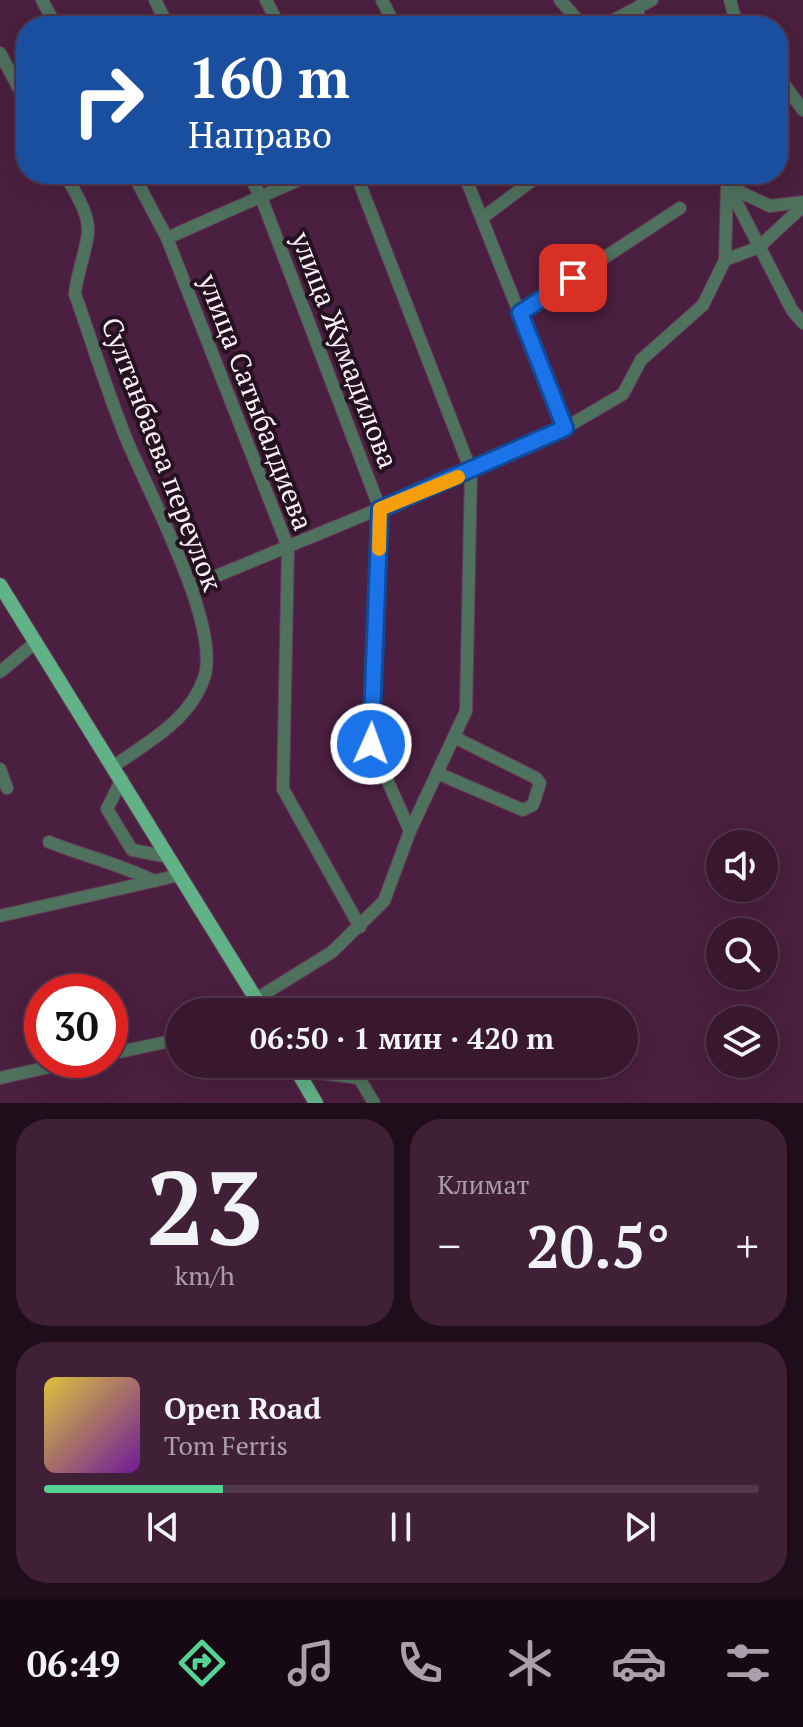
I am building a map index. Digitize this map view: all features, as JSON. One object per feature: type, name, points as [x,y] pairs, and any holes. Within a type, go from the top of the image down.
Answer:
[{"type":"main road","points":[[0,585],[255,998]]},
{"type":"main road","points":[[301,1078],[316,1103]]},
{"type":"street","points":[[560,0],[574,16]]},
{"type":"street","points":[[621,16],[652,0]]},
{"type":"street","points":[[719,0],[734,16]]},
{"type":"street","points":[[638,7],[638,16]]},
{"type":"street","points":[[0,53],[16,83]]},
{"type":"street","points":[[788,90],[803,110]]},
{"type":"street","name":"Султанбаева переулок","points":[[70,184],[82,206],[88,229],[75,294],[125,436],[192,586],[204,640],[205,678],[188,710],[118,772]]},
{"type":"street","name":"улица Сатыбалдиева","points":[[138,184],[167,238],[288,547],[283,789],[360,927]]},
{"type":"street","name":"улица Жумадилова","points":[[254,184],[380,509],[371,744],[410,831]]},
{"type":"street","points":[[167,238],[290,184]]},
{"type":"street","points":[[258,998],[332,952],[384,901],[410,831],[466,711],[471,471],[360,184]]},
{"type":"street","points":[[468,184],[565,428]]},
{"type":"street","points":[[482,218],[528,184]]},
{"type":"street","points":[[192,586],[471,471],[565,428],[623,394],[641,360],[703,305],[725,260],[724,184]]},
{"type":"street","points":[[726,184],[792,310],[803,323]]},
{"type":"street","points":[[731,184],[770,206],[803,204]]},
{"type":"street","points":[[725,260],[759,247],[803,204]]},
{"type":"street","points":[[520,313],[680,208]]},
{"type":"street","points":[[0,672],[36,642]]},
{"type":"street","points":[[437,773],[523,810],[533,805],[540,783],[536,778],[454,737]]},
{"type":"street","points":[[0,769],[7,788]]},
{"type":"street","points":[[118,772],[107,809],[132,850],[169,857]]},
{"type":"street","points":[[49,842],[92,859],[128,868],[154,881]]},
{"type":"street","points":[[0,916],[180,875]]},
{"type":"street","points":[[128,1050],[166,1042]]},
{"type":"street","points":[[0,1078],[24,1073]]},
{"type":"street","points":[[359,1078],[374,1103]]},
{"type":"slow traffic","points":[[379,549],[380,509],[458,477]]},
{"type":"route","points":[[371,744],[380,509],[565,428],[520,313],[573,278]]}]
